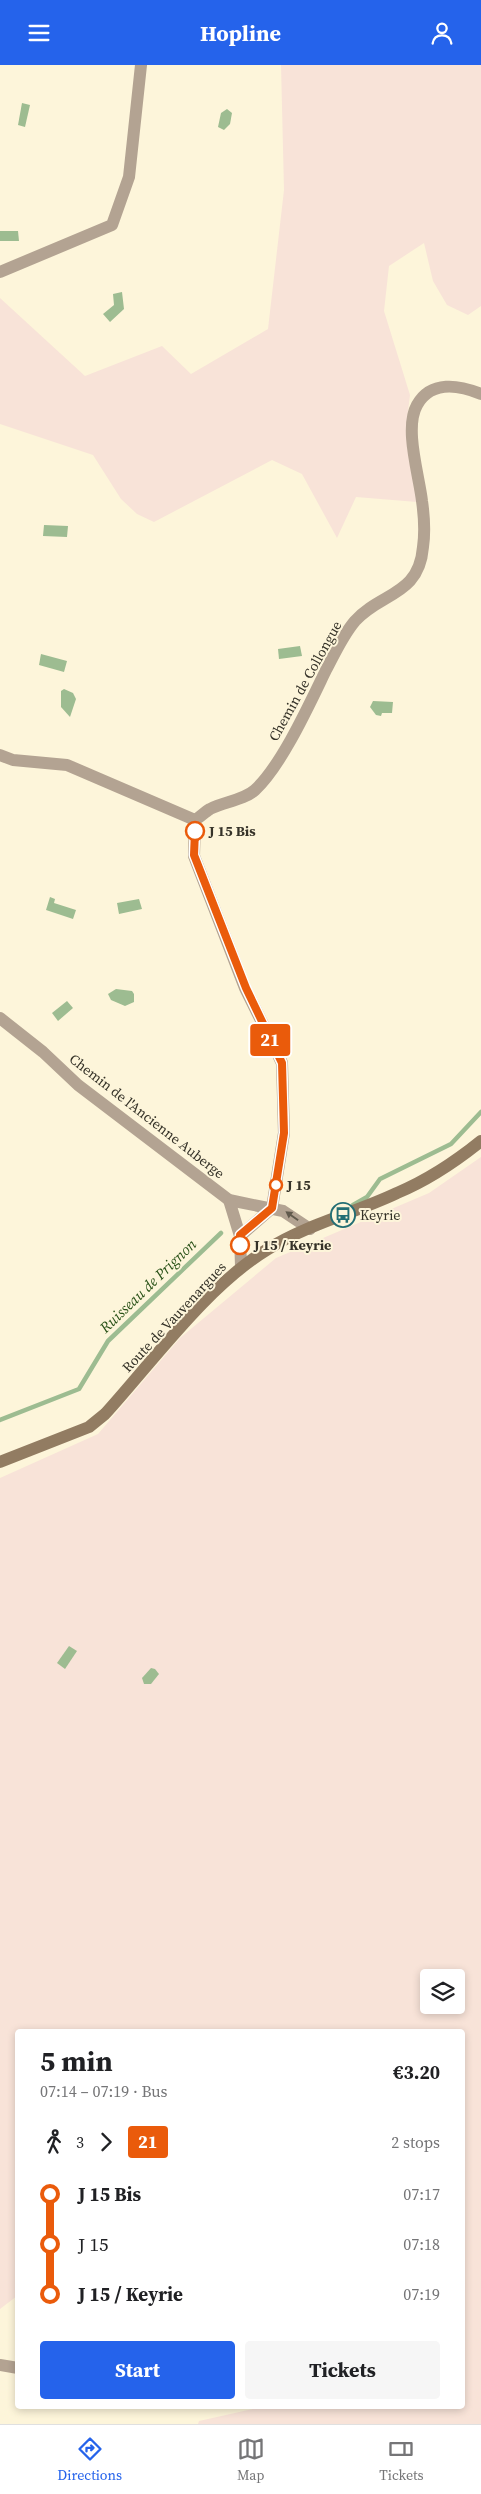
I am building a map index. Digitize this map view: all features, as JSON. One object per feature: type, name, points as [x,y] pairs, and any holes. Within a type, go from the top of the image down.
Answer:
[{"type":"main road","name":"Route de Vauvenargues","points":[[0,1462],[89,1427],[100,1418],[215,1291],[241,1266],[269,1247],[398,1193],[443,1169],[481,1141]]},
{"type":"street","points":[[0,271],[112,225],[129,177],[141,65]]},
{"type":"street","name":"Chemin de Collongue","points":[[195,820],[210,809],[254,791],[272,772],[340,644],[355,621],[373,606],[399,593],[414,577],[423,548],[423,504],[412,432],[412,415],[418,402],[430,392],[445,386],[457,385],[481,393]]},
{"type":"street","points":[[0,755],[13,760],[67,765],[195,820],[194,855],[246,988],[282,1063],[284,1133],[272,1208],[240,1235]]},
{"type":"street","name":"Chemin de l'Ancienne Auberge","points":[[0,1018],[43,1052],[78,1085],[229,1200],[283,1211],[310,1229]]},
{"type":"street","points":[[229,1200],[240,1235],[241,1266]]},
{"type":"street","points":[[0,2365],[15,2368]]},
{"type":"shaded area","points":[[281,65],[481,65],[481,306],[468,315],[447,305],[433,281],[424,243],[389,266],[384,311],[410,395],[407,419],[417,502],[356,497],[337,538],[302,474],[272,460],[154,522],[137,514],[121,499],[93,455],[0,424],[0,298],[85,376],[162,346],[191,374],[268,329],[284,190]]},
{"type":"shaded area","points":[[22,103],[30,105],[25,127],[18,125]]},
{"type":"shaded area","points":[[227,109],[232,113],[230,124],[224,130],[218,127],[221,113]]},
{"type":"shaded area","points":[[0,231],[18,231],[19,241],[0,241]]},
{"type":"shaded area","points":[[122,292],[124,309],[110,322],[103,314],[114,305],[113,294]]},
{"type":"shaded area","points":[[44,525],[68,526],[67,537],[43,536]]},
{"type":"shaded area","points":[[300,646],[302,656],[279,659],[278,649]]},
{"type":"shaded area","points":[[41,654],[67,661],[64,672],[39,665]]},
{"type":"shaded area","points":[[64,689],[73,693],[76,699],[70,717],[61,707],[61,691]]},
{"type":"shaded area","points":[[373,701],[393,702],[392,713],[382,713],[381,716],[376,715],[370,707]]},
{"type":"shaded area","points":[[50,897],[55,899],[54,903],[76,910],[73,919],[46,910]]},
{"type":"shaded area","points":[[139,899],[142,909],[119,914],[117,903]]},
{"type":"shaded area","points":[[116,989],[132,991],[134,1002],[125,1006],[111,1000],[108,994]]},
{"type":"shaded area","points":[[67,1001],[73,1008],[58,1021],[52,1013]]},
{"type":"shaded area","points":[[481,1157],[481,2424],[198,2424],[199,2421],[253,2409],[465,2409],[465,2029],[15,2029],[15,2298],[0,2309],[0,1478],[98,1434],[180,1338],[276,1258],[429,1193]]},
{"type":"shaded area","points":[[69,1646],[77,1651],[65,1669],[57,1663]]},
{"type":"shaded area","points":[[151,1668],[155,1669],[159,1674],[151,1684],[144,1684],[142,1678]]},
{"type":"waterway","name":"Ruisseau de Prignon","points":[[353,1205],[367,1197],[380,1179],[451,1144],[481,1112]]},
{"type":"waterway","name":"Ruisseau de Prignon","points":[[0,1420],[79,1389],[108,1341],[221,1233]]},
{"type":"bus line","name":"21","points":[[195,831],[194,855],[246,988],[282,1063],[284,1133],[272,1208],[240,1235],[240,1245]]},
{"type":"place","name":"J 15 Bis","points":[[195,831]]},
{"type":"place","name":"J 15","points":[[276,1185]]},
{"type":"place","name":"Keyrie","points":[[343,1215]]},
{"type":"place","name":"J 15 / Keyrie","points":[[240,1245]]}]
